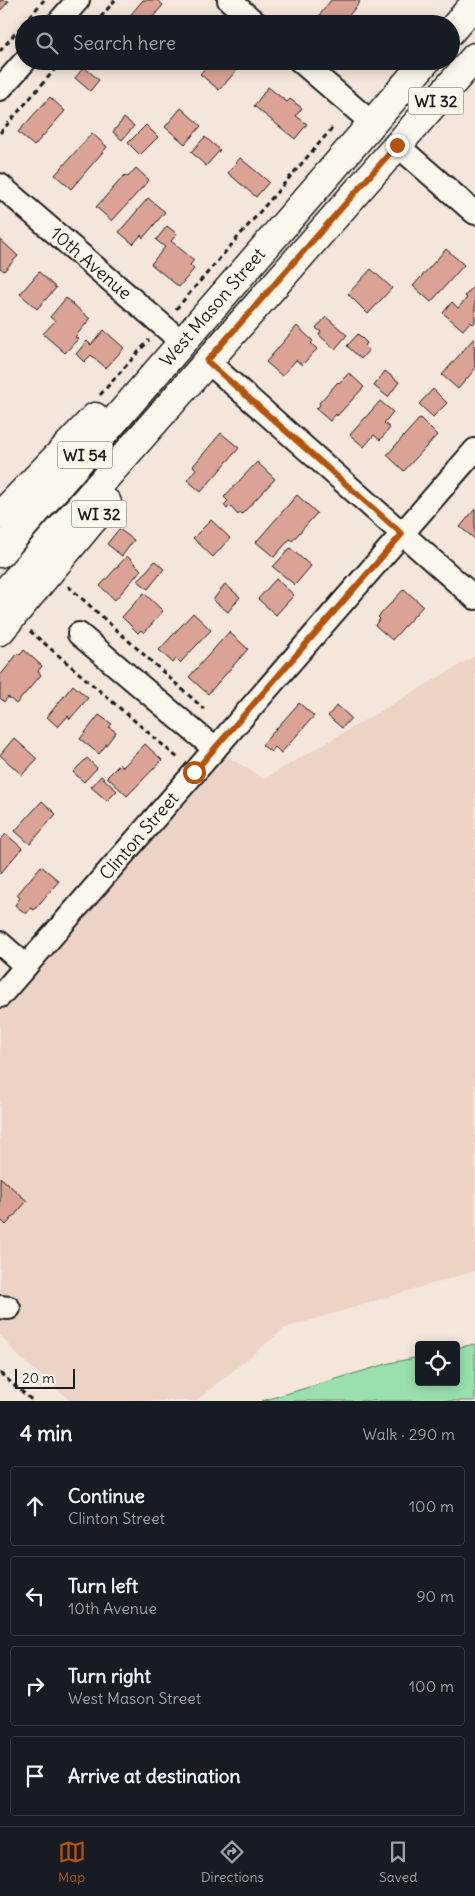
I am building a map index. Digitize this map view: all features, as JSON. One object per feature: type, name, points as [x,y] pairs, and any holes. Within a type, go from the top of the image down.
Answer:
[{"type":"main road","points":[[460,20],[475,3]]},
{"type":"main road","name":"West Mason Street","points":[[0,598],[475,57]]},
{"type":"main road","name":"West Mason Street","points":[[0,553],[418,70]]},
{"type":"main road","name":"WI 32","points":[[0,516],[122,387],[176,350]]},
{"type":"main road","name":"WI 32","points":[[0,631],[141,460],[184,388]]},
{"type":"street","points":[[65,15],[78,0]]},
{"type":"street","points":[[229,0],[246,15]]},
{"type":"street","points":[[0,89],[16,70]]},
{"type":"street","points":[[310,70],[373,124]]},
{"type":"street","points":[[397,145],[475,212]]},
{"type":"street","name":"10th Avenue","points":[[0,185],[176,350]]},
{"type":"street","points":[[207,361],[475,598]]},
{"type":"street","name":"Clinton Street","points":[[0,996],[475,450]]},
{"type":"street","points":[[79,634],[215,749]]},
{"type":"street","points":[[0,943],[26,966]]},
{"type":"path","points":[[31,15],[44,0]]},
{"type":"path","points":[[102,15],[115,0]]},
{"type":"path","points":[[0,51],[15,34]]},
{"type":"path","points":[[0,133],[54,70]]},
{"type":"path","points":[[68,586],[229,732]]},
{"type":"path","points":[[29,631],[194,772]]},
{"type":"path","points":[[0,1373],[33,1401]]},
{"type":"shaded area","points":[[475,656],[475,1271],[285,1328],[196,1401],[71,1401],[18,1356],[0,1334],[0,996],[215,749],[264,779]]},
{"type":"green space","points":[[475,1344],[475,1401],[262,1401],[390,1363],[415,1358],[415,1386],[460,1386],[460,1347]]},
{"type":"building","points":[[0,0],[9,1],[0,11]]},
{"type":"building","points":[[143,0],[157,0],[163,5],[155,15],[130,15]]},
{"type":"building","points":[[331,0],[357,0],[360,2],[349,15],[320,15]]},
{"type":"building","points":[[82,70],[87,70],[99,80],[90,91],[75,78]]},
{"type":"building","points":[[203,70],[237,70],[219,90],[200,74]]},
{"type":"building","points":[[268,87],[287,102],[290,99],[302,108],[296,116],[307,124],[295,139],[254,106]]},
{"type":"building","points":[[50,97],[65,111],[34,146],[18,132]]},
{"type":"building","points":[[181,108],[201,126],[185,144],[165,127]]},
{"type":"building","points":[[124,118],[134,126],[122,140],[113,132]]},
{"type":"building","points":[[146,125],[158,137],[140,155],[128,143]]},
{"type":"building","points":[[92,133],[107,147],[71,189],[55,175]]},
{"type":"building","points":[[205,137],[220,150],[206,166],[191,152]]},
{"type":"building","points":[[240,158],[269,182],[256,197],[228,173]]},
{"type":"building","points":[[136,168],[149,180],[112,221],[96,207],[125,175],[128,177]]},
{"type":"building","points":[[148,198],[165,212],[143,238],[141,235],[133,244],[119,232]]},
{"type":"building","points":[[167,226],[177,234],[171,241],[194,260],[190,265],[194,269],[179,287],[151,264],[165,247],[156,240]]},
{"type":"building","points":[[0,239],[18,256],[4,271],[0,268]]},
{"type":"building","points":[[446,249],[464,265],[431,302],[413,286]]},
{"type":"building","points":[[371,269],[392,288],[368,314],[348,294]]},
{"type":"building","points":[[39,272],[56,288],[37,309],[20,294]]},
{"type":"building","points":[[472,288],[475,288],[475,322],[473,324],[470,322],[463,330],[443,313],[452,302],[458,308],[467,298],[465,296]]},
{"type":"building","points":[[66,298],[90,319],[75,337],[78,339],[65,353],[43,334],[55,321],[50,317]]},
{"type":"building","points":[[326,317],[347,335],[335,349],[319,335],[321,332],[316,328]]},
{"type":"building","points":[[297,326],[313,341],[311,343],[317,349],[302,365],[296,360],[282,376],[266,362]]},
{"type":"building","points":[[104,330],[124,348],[106,368],[91,355],[84,362],[76,354],[87,341],[91,345]]},
{"type":"building","points":[[358,334],[367,343],[365,346],[369,350],[361,359],[347,346]]},
{"type":"building","points":[[474,338],[475,369],[458,389],[442,375]]},
{"type":"building","points":[[385,371],[399,382],[388,397],[374,386]]},
{"type":"building","points":[[349,373],[364,387],[330,421],[316,409],[338,382]]},
{"type":"building","points":[[433,389],[447,403],[433,417],[419,404]]},
{"type":"building","points":[[380,401],[393,412],[384,423],[390,428],[380,440],[374,435],[364,447],[350,435]]},
{"type":"building","points":[[420,418],[437,435],[404,471],[387,455]]},
{"type":"building","points":[[221,433],[239,448],[201,492],[187,480],[196,469],[193,466]]},
{"type":"building","points":[[257,462],[275,479],[242,514],[240,512],[238,515],[230,506],[227,509],[224,505],[228,501],[224,497]]},
{"type":"building","points":[[297,495],[317,513],[292,541],[290,539],[274,557],[256,542]]},
{"type":"building","points":[[475,509],[475,539],[460,527]]},
{"type":"building","points":[[211,520],[230,538],[213,557],[193,538]]},
{"type":"building","points":[[119,529],[134,540],[122,556],[107,544]]},
{"type":"building","points":[[290,548],[311,566],[295,585],[273,567]]},
{"type":"building","points":[[127,556],[141,570],[115,600],[100,586]]},
{"type":"building","points":[[155,561],[164,569],[148,589],[138,581]]},
{"type":"building","points":[[276,579],[294,595],[276,615],[258,599]]},
{"type":"building","points":[[225,584],[240,597],[228,612],[213,600]]},
{"type":"building","points":[[404,589],[423,606],[392,640],[375,625],[380,619],[378,617]]},
{"type":"building","points":[[144,593],[163,611],[144,633],[141,630],[138,633],[122,617]]},
{"type":"building","points":[[193,613],[211,630],[180,663],[176,659],[173,663],[159,650]]},
{"type":"building","points":[[229,632],[248,649],[208,694],[189,677]]},
{"type":"building","points":[[24,650],[42,666],[38,671],[41,675],[16,704],[8,697],[4,702],[0,698],[0,676],[18,653],[20,655]]},
{"type":"building","points":[[73,685],[88,698],[70,719],[68,716],[58,727],[47,717]]},
{"type":"building","points":[[299,703],[314,716],[281,753],[275,747],[271,752],[262,745]]},
{"type":"building","points":[[337,705],[351,718],[342,728],[328,716]]},
{"type":"building","points":[[99,715],[112,724],[109,727],[116,732],[99,754],[80,739]]},
{"type":"building","points":[[14,738],[37,759],[22,775],[0,755]]},
{"type":"building","points":[[145,744],[162,760],[127,796],[107,777],[120,764],[123,767]]},
{"type":"building","points":[[87,758],[97,768],[84,782],[73,772]]},
{"type":"building","points":[[101,776],[117,791],[107,801],[91,787]]},
{"type":"building","points":[[42,801],[56,814],[30,844],[15,831]]},
{"type":"building","points":[[6,834],[22,848],[0,874],[0,840]]},
{"type":"building","points":[[41,866],[59,881],[34,910],[31,908],[26,914],[15,905],[20,898],[17,895]]},
{"type":"building","points":[[0,1177],[27,1201],[6,1225],[0,1219]]},
{"type":"route","points":[[194,772],[402,534],[207,361],[397,145]]}]
